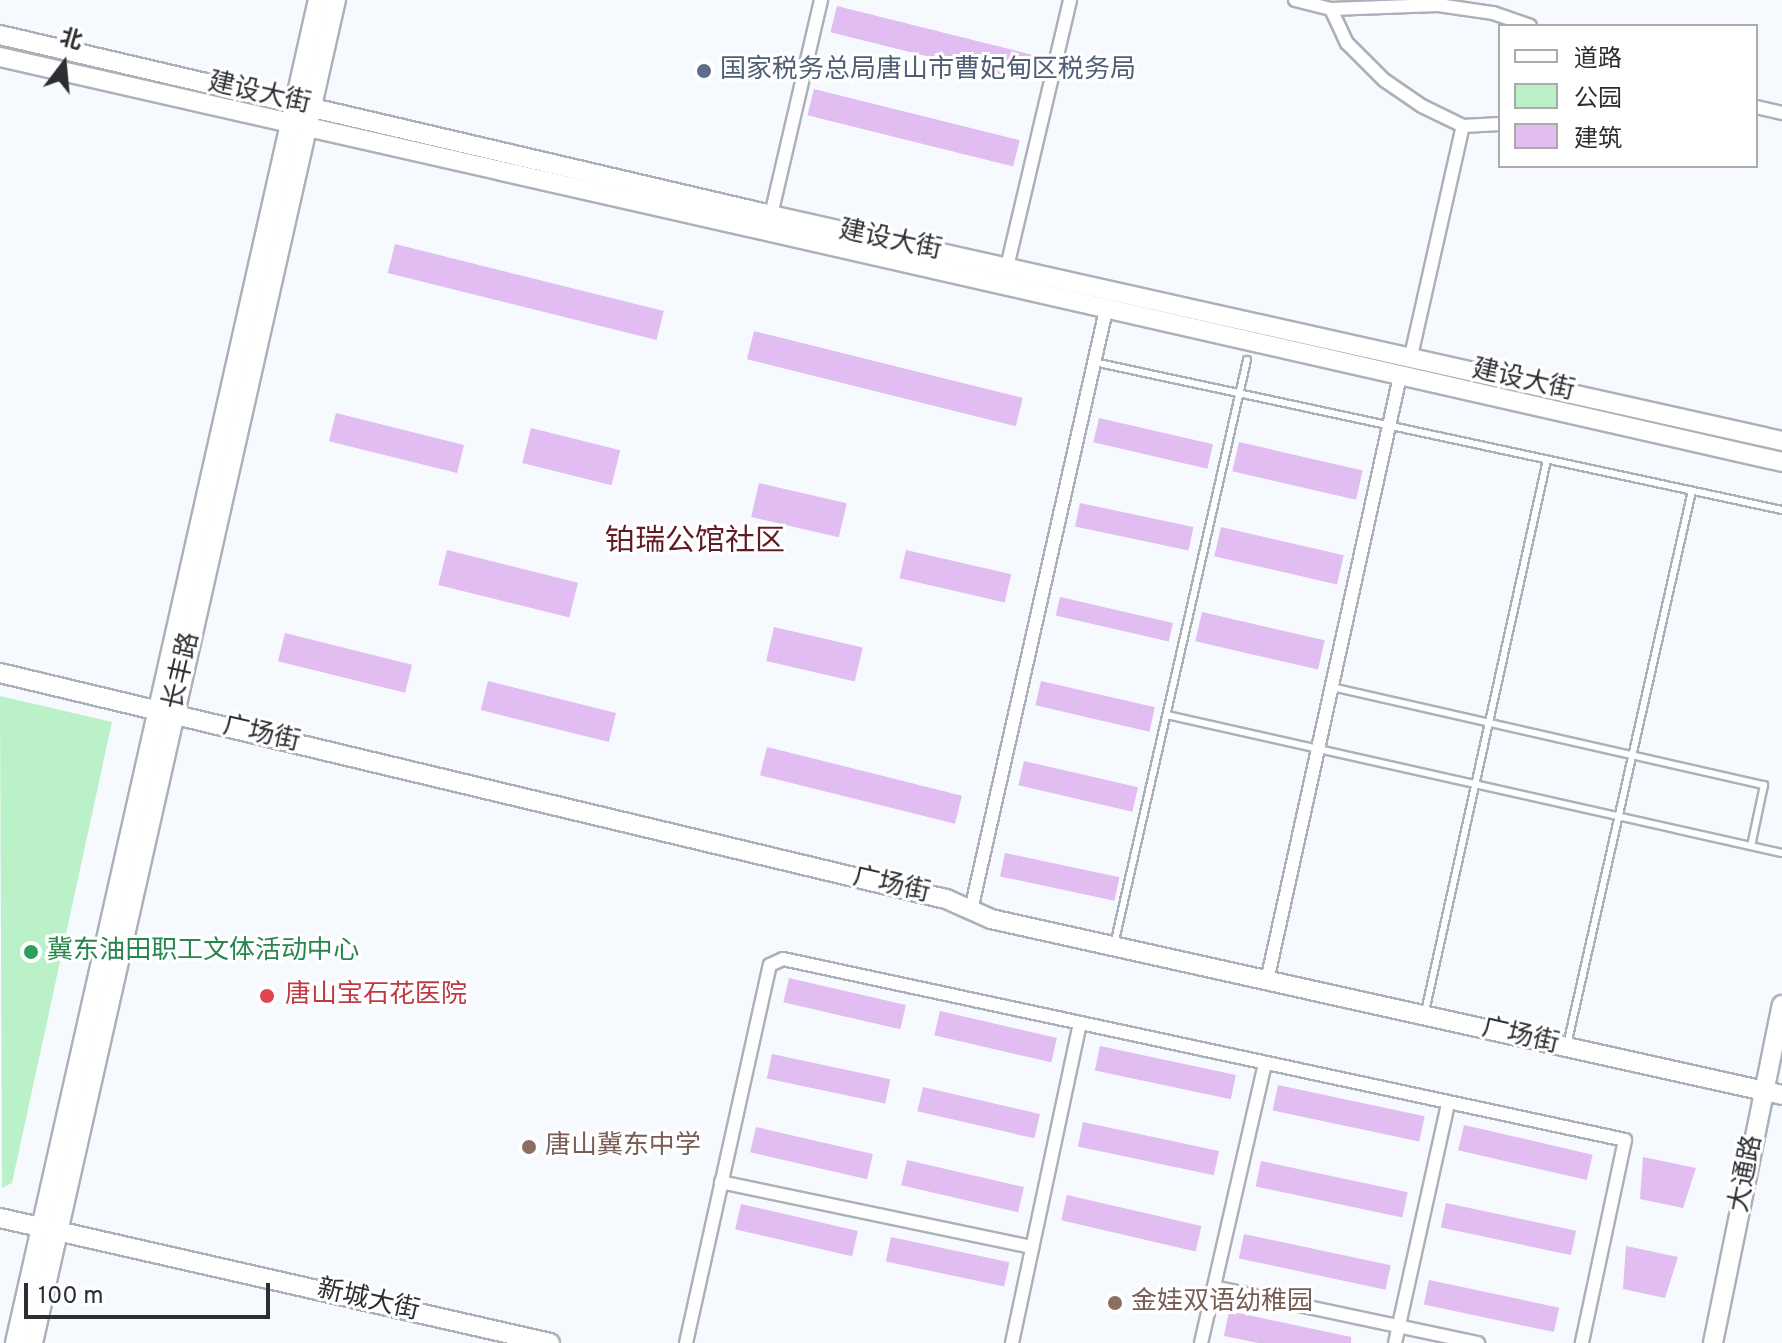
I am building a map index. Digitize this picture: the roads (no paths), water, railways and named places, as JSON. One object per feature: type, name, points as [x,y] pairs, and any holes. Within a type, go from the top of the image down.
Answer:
[{"type":"main road","points":[[304,104],[318,0]]},
{"type":"main road","name":"长丰路","points":[[50,1228],[299,125],[336,0]]},
{"type":"main road","name":"建设大街","points":[[0,35],[771,215],[1782,441]]},
{"type":"main road","name":"建设大街","points":[[0,57],[1782,462]]},
{"type":"main road","name":"广场街","points":[[0,673],[946,899],[971,910],[1114,947],[1773,1093]]},
{"type":"main road","name":"大通路","points":[[1713,1343],[1773,1093],[1782,1005]]},
{"type":"main road","name":"新城大街","points":[[0,1218],[550,1343]]},
{"type":"main road","points":[[15,1343],[50,1228]]},
{"type":"main road","points":[[33,1343],[50,1228]]},
{"type":"street","points":[[771,215],[821,0]]},
{"type":"street","points":[[1007,267],[1070,0]]},
{"type":"street","points":[[1295,0],[1331,9],[1438,5],[1493,13],[1524,24]]},
{"type":"street","points":[[1331,9],[1347,43],[1384,80],[1463,126],[1498,124]]},
{"type":"street","points":[[1758,107],[1782,113]]},
{"type":"street","points":[[1411,356],[1463,126]]},
{"type":"street","points":[[971,910],[1106,310]]},
{"type":"street","points":[[1267,981],[1400,376]]},
{"type":"street","points":[[686,1343],[770,965],[783,959],[1625,1140],[1582,1343]]},
{"type":"street","points":[[1012,1343],[1080,1024]]},
{"type":"street","points":[[1201,1343],[1265,1064]]},
{"type":"street","points":[[1395,1343],[1448,1103]]},
{"type":"street","points":[[721,1182],[1032,1247]]},
{"type":"street","points":[[1214,1287],[1478,1343]]},
{"type":"lane","points":[[1114,947],[1247,360]]},
{"type":"lane","points":[[1094,362],[1782,510]]},
{"type":"lane","points":[[1424,1015],[1547,460]]},
{"type":"lane","points":[[1566,1047],[1692,491]]},
{"type":"lane","points":[[1332,687],[1764,785],[1751,846]]},
{"type":"lane","points":[[1167,715],[1782,853]]},
{"type":"place","name":"国家税务总局唐山市曹妃甸区税务局","points":[[704,71]]},
{"type":"place","name":"冀东油田职工文体活动中心","points":[[31,952]]},
{"type":"place","name":"唐山宝石花医院","points":[[267,996]]},
{"type":"place","name":"唐山冀东中学","points":[[529,1147]]},
{"type":"place","name":"金娃双语幼稚园","points":[[1115,1303]]},
{"type":"district","name":"铂瑞公馆社区","points":[[695,543]]}]
